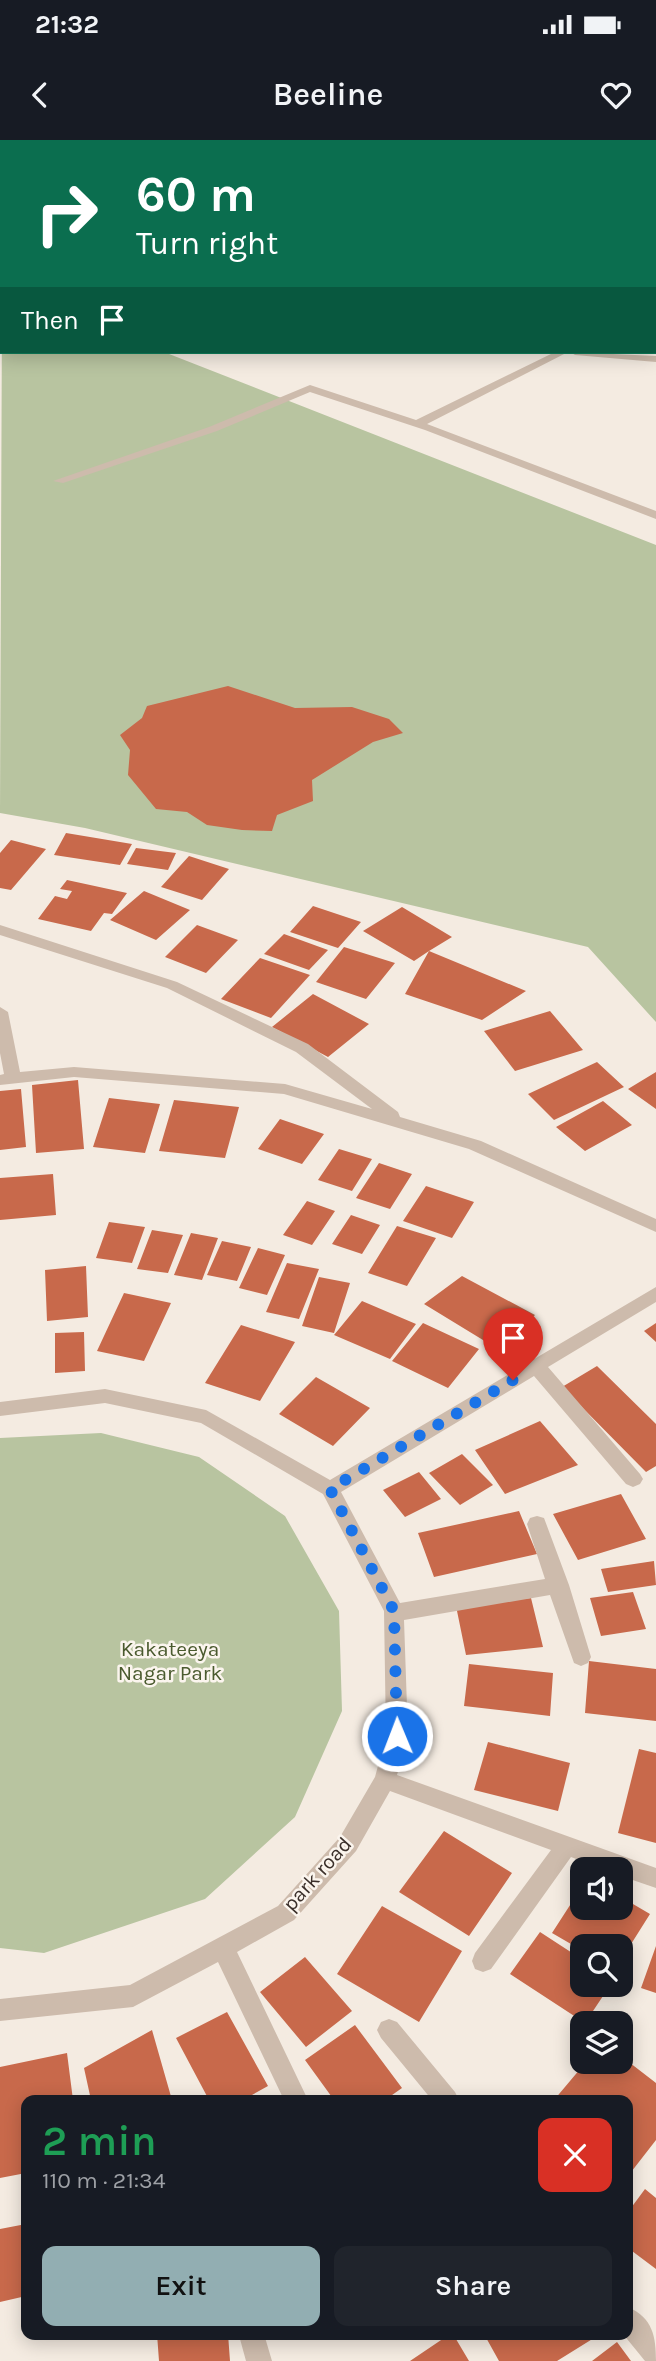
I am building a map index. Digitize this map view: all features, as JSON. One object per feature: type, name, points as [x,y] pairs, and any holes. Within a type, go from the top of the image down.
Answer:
[{"type":"street","points":[[417,424],[559,354]]},
{"type":"street","points":[[598,354],[656,359]]},
{"type":"street","points":[[59,481],[213,429],[310,388],[417,424],[656,515]]},
{"type":"street","points":[[0,930],[184,990],[302,1048],[404,1124]]},
{"type":"street","points":[[0,1013],[7,1080],[74,1072],[285,1089],[475,1145],[656,1226]]},
{"type":"street","points":[[0,1409],[104,1396],[206,1417],[330,1489],[656,1294]]},
{"type":"street","points":[[536,1366],[633,1479]]},
{"type":"street","name":"park road","points":[[0,2010],[133,1996],[286,1913],[348,1844],[385,1780],[397,1736],[394,1613],[330,1489]]},
{"type":"street","points":[[537,1524],[581,1657]]},
{"type":"street","points":[[394,1613],[559,1585]]},
{"type":"street","points":[[385,1780],[656,1878]]},
{"type":"street","points":[[484,1961],[566,1847]]},
{"type":"street","points":[[223,1947],[294,2095]]},
{"type":"street","points":[[389,2030],[443,2095]]},
{"type":"street","points":[[633,2326],[656,2354]]},
{"type":"green space","points":[[2,354],[169,354],[656,545],[656,1022],[588,947],[85,828],[0,813]]},
{"type":"green space","name":"Kakateeya Nagar Park","points":[[101,1433],[199,1457],[285,1516],[339,1611],[342,1711],[295,1817],[205,1899],[44,1953],[0,1948],[0,1438]]},
{"type":"building","points":[[228,686],[295,708],[352,707],[389,719],[403,733],[373,742],[312,780],[313,801],[277,815],[272,831],[207,825],[187,812],[156,809],[128,775],[130,750],[120,735],[142,718],[147,706]]},
{"type":"building","points":[[66,833],[132,844],[120,865],[54,855]]},
{"type":"building","points":[[11,840],[46,849],[11,890],[0,888],[0,853]]},
{"type":"building","points":[[136,848],[176,853],[168,870],[127,864]]},
{"type":"building","points":[[189,856],[229,869],[202,900],[161,887]]},
{"type":"building","points":[[67,880],[127,893],[112,914],[104,913],[91,931],[38,919],[55,896],[67,899],[72,891],[60,889]]},
{"type":"building","points":[[144,891],[190,910],[156,940],[110,920]]},
{"type":"building","points":[[313,906],[361,922],[338,948],[290,932]]},
{"type":"building","points":[[402,907],[452,937],[414,961],[363,931]]},
{"type":"building","points":[[197,925],[238,940],[206,973],[165,957]]},
{"type":"building","points":[[284,934],[328,950],[309,970],[264,954]]},
{"type":"building","points":[[344,947],[395,963],[366,999],[316,982]]},
{"type":"building","points":[[429,951],[526,991],[482,1020],[405,994]]},
{"type":"building","points":[[260,958],[310,975],[271,1018],[221,999]]},
{"type":"building","points":[[313,994],[369,1024],[328,1057],[272,1027]]},
{"type":"building","points":[[550,1011],[583,1050],[515,1071],[484,1031]]},
{"type":"building","points":[[597,1062],[624,1087],[554,1120],[528,1094]]},
{"type":"building","points":[[656,1072],[656,1109],[628,1089]]},
{"type":"building","points":[[78,1080],[84,1149],[36,1153],[32,1085]]},
{"type":"building","points":[[21,1089],[26,1147],[0,1150],[0,1091]]},
{"type":"building","points":[[109,1098],[160,1104],[145,1153],[93,1147]]},
{"type":"building","points":[[174,1100],[239,1107],[225,1158],[159,1151]]},
{"type":"building","points":[[603,1101],[632,1125],[585,1151],[556,1127]]},
{"type":"building","points":[[280,1119],[324,1134],[302,1164],[258,1149]]},
{"type":"building","points":[[339,1149],[372,1159],[352,1191],[318,1180]]},
{"type":"building","points":[[379,1163],[412,1174],[390,1209],[356,1198]]},
{"type":"building","points":[[53,1174],[56,1215],[0,1220],[0,1178]]},
{"type":"building","points":[[426,1186],[474,1202],[452,1238],[403,1221]]},
{"type":"building","points":[[307,1201],[335,1211],[312,1245],[283,1235]]},
{"type":"building","points":[[351,1215],[380,1225],[362,1254],[332,1244]]},
{"type":"building","points":[[109,1222],[145,1227],[132,1263],[96,1258]]},
{"type":"building","points":[[397,1226],[436,1238],[407,1286],[368,1273]]},
{"type":"building","points":[[152,1230],[183,1235],[168,1273],[137,1269]]},
{"type":"building","points":[[191,1233],[218,1238],[202,1280],[174,1275]]},
{"type":"building","points":[[222,1241],[251,1247],[237,1281],[207,1275]]},
{"type":"building","points":[[258,1248],[285,1255],[267,1295],[239,1288]]},
{"type":"building","points":[[287,1263],[319,1269],[299,1319],[266,1312]]},
{"type":"building","points":[[86,1266],[88,1317],[47,1321],[45,1270]]},
{"type":"building","points":[[462,1276],[535,1315],[501,1351],[424,1304]]},
{"type":"building","points":[[319,1277],[350,1283],[334,1333],[302,1326]]},
{"type":"building","points":[[124,1293],[171,1303],[144,1361],[97,1351]]},
{"type":"building","points":[[362,1301],[416,1324],[390,1359],[334,1335]]},
{"type":"building","points":[[423,1323],[479,1349],[448,1388],[392,1361]]},
{"type":"building","points":[[656,1323],[656,1342],[644,1331]]},
{"type":"building","points":[[241,1325],[295,1342],[260,1401],[205,1383]]},
{"type":"building","points":[[84,1332],[85,1371],[55,1373],[55,1333]]},
{"type":"building","points":[[597,1366],[656,1424],[656,1466],[646,1472],[562,1387]]},
{"type":"building","points":[[316,1377],[370,1408],[333,1446],[279,1414]]},
{"type":"building","points":[[540,1421],[578,1465],[505,1494],[475,1450]]},
{"type":"building","points":[[462,1454],[493,1485],[460,1505],[429,1473]]},
{"type":"building","points":[[419,1472],[441,1499],[405,1517],[383,1490]]},
{"type":"building","points":[[621,1494],[646,1539],[578,1560],[553,1514]]},
{"type":"building","points":[[519,1511],[537,1554],[434,1577],[418,1533]]},
{"type":"building","points":[[654,1561],[656,1585],[608,1592],[601,1569]]},
{"type":"building","points":[[633,1592],[646,1629],[601,1636],[590,1598]]},
{"type":"building","points":[[531,1598],[543,1647],[466,1655],[456,1606]]},
{"type":"building","points":[[589,1661],[656,1669],[656,1721],[585,1713]]},
{"type":"building","points":[[469,1664],[553,1673],[550,1716],[464,1706]]},
{"type":"building","points":[[488,1742],[570,1763],[558,1811],[474,1790]]},
{"type":"building","points":[[639,1749],[656,1753],[656,1843],[618,1833]]},
{"type":"building","points":[[444,1831],[512,1873],[469,1936],[399,1892]]},
{"type":"building","points":[[633,1904],[650,1914],[633,1941],[633,1934],[570,1934],[570,1943],[552,1933],[570,1905],[570,1920],[633,1920]]},
{"type":"building","points":[[382,1906],[462,1951],[419,2022],[337,1974]]},
{"type":"building","points":[[540,1932],[570,1952],[570,1997],[602,1997],[593,2011],[570,2011],[570,2013],[510,1974]]},
{"type":"building","points":[[656,1946],[656,1993],[641,1988]]},
{"type":"building","points":[[305,1957],[352,2011],[306,2047],[260,1992]]},
{"type":"building","points":[[227,2012],[268,2086],[252,2095],[206,2095],[176,2038]]},
{"type":"building","points":[[355,2025],[402,2088],[392,2095],[330,2095],[305,2060]]},
{"type":"building","points":[[152,2030],[171,2095],[90,2095],[84,2068]]},
{"type":"building","points":[[67,2053],[72,2095],[21,2095],[21,2174],[0,2178],[0,2067]]},
{"type":"building","points":[[633,2065],[656,2083],[656,2140],[633,2170],[633,2095],[558,2095],[576,2074],[633,2074]]},
{"type":"building","points":[[645,2189],[656,2198],[656,2269],[633,2252],[633,2205]]},
{"type":"building","points":[[21,2225],[21,2297],[0,2302],[0,2229]]},
{"type":"building","points":[[157,2340],[228,2340],[230,2361],[159,2361]]},
{"type":"building","points":[[441,2340],[457,2340],[469,2361],[410,2361]]},
{"type":"building","points":[[487,2340],[591,2340],[557,2361],[499,2361]]},
{"type":"building","points":[[617,2342],[631,2361],[592,2361]]},
{"type":"route","points":[[397,1736],[394,1611],[330,1489],[513,1380]]}]
